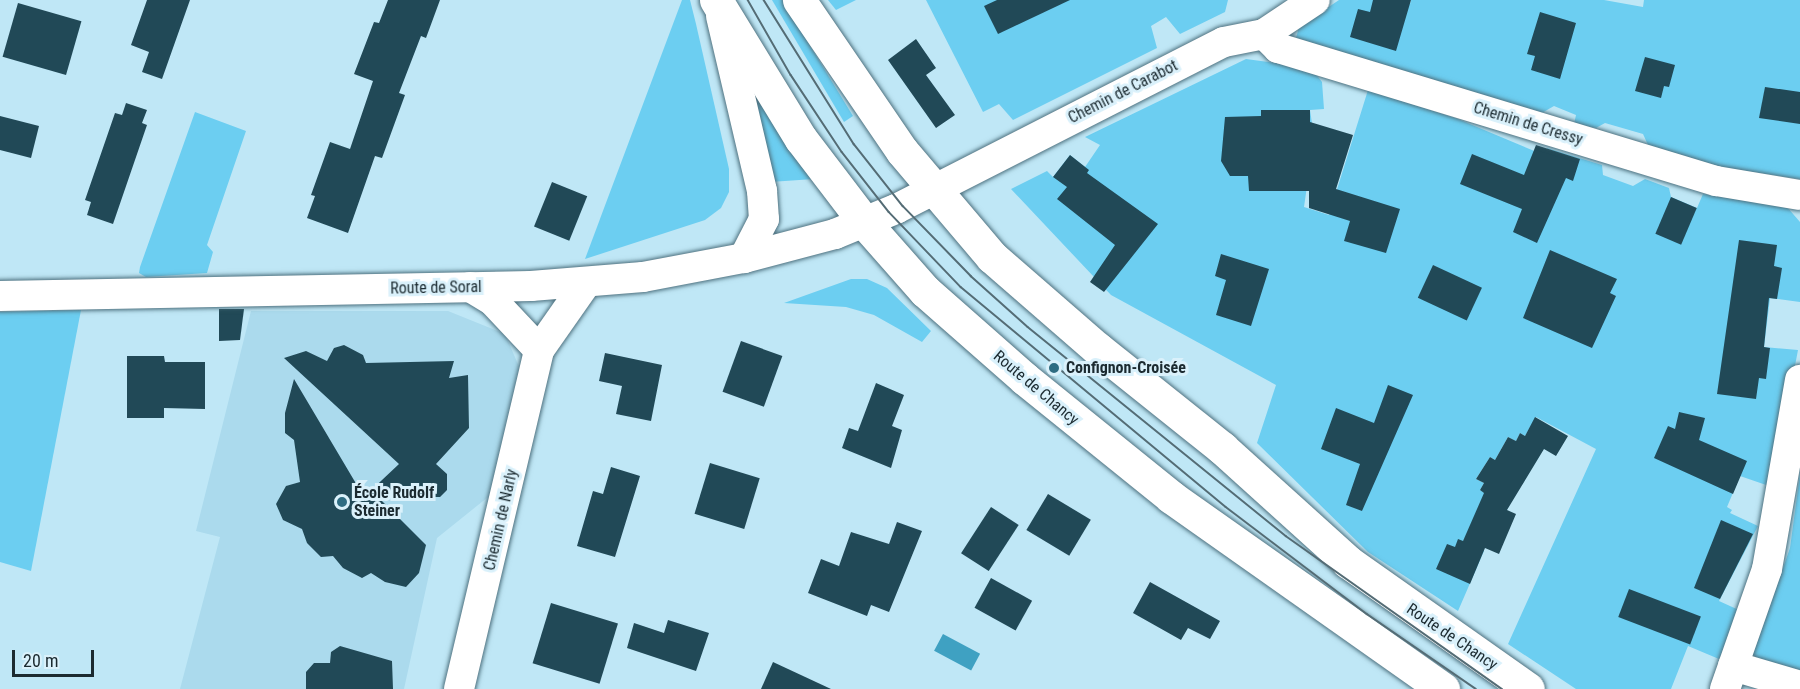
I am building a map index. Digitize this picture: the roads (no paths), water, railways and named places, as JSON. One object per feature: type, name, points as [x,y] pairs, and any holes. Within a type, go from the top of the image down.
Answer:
[{"type":"main road","name":"Route de Chancy","points":[[799,0],[873,112],[933,191],[1024,286],[1215,442],[1348,562],[1528,689]]},
{"type":"main road","name":"Route de Chancy","points":[[717,1],[785,115],[865,223],[956,319],[1156,485],[1255,560],[1443,689]]},
{"type":"street","name":"Chemin de Carabot","points":[[865,223],[933,191],[1224,42],[1264,34],[1315,0]]},
{"type":"street","points":[[717,1],[762,191],[764,219],[744,258]]},
{"type":"street","name":"Chemin de Cressy","points":[[1264,34],[1278,48],[1716,181],[1800,195]]},
{"type":"street","name":"Route de Soral","points":[[0,296],[586,283],[744,258],[865,223]]},
{"type":"street","name":"Chemin de Narly","points":[[459,689],[539,350],[586,283]]},
{"type":"street","points":[[470,287],[493,301],[539,350]]},
{"type":"street","points":[[1800,380],[1767,569],[1729,678],[1800,686]]},
{"type":"tram line","points":[[748,0],[791,75],[842,152],[889,212],[961,287],[1226,507],[1367,614],[1476,689]]},
{"type":"tram line","points":[[764,0],[854,144],[903,206],[971,276],[1028,327],[1286,536],[1502,689]]},
{"type":"place","name":"Confignon-Croisée","points":[[1054,368]]},
{"type":"place","name":"École Rudolf Steiner","points":[[342,502]]}]
